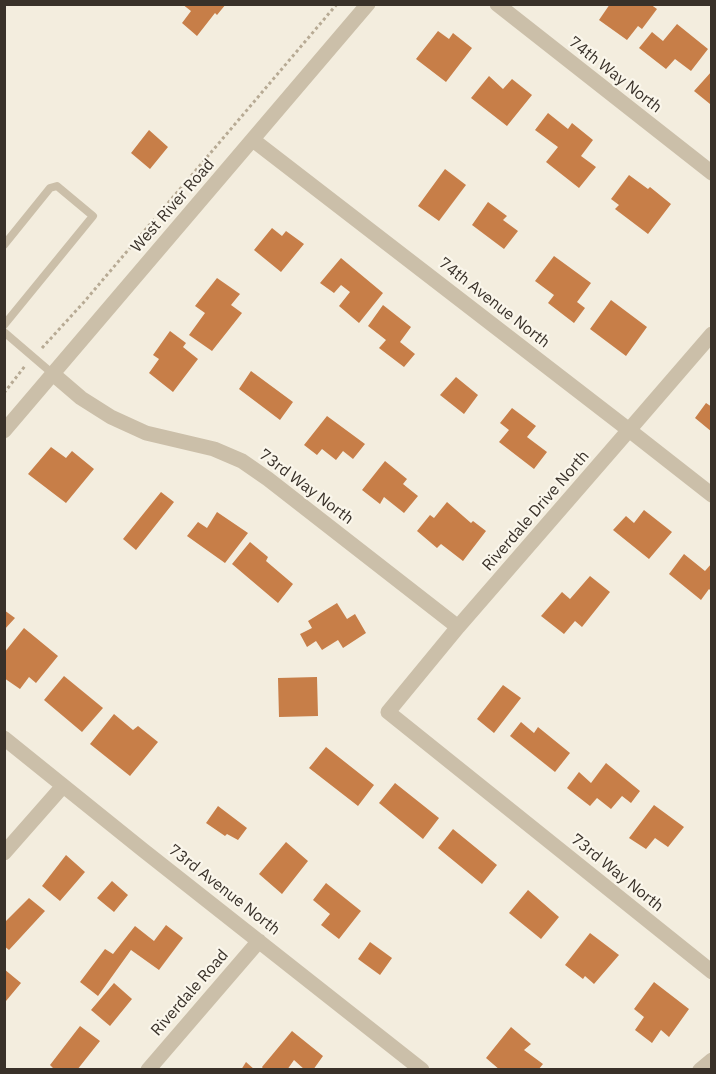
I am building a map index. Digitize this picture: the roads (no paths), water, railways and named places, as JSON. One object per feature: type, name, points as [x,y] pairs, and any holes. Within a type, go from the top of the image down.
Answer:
[{"type":"street","name":"West River Road","points":[[4,431],[368,4]]},
{"type":"street","name":"74th Way North","points":[[496,4],[711,173]]},
{"type":"street","name":"74th Avenue North","points":[[253,140],[711,495]]},
{"type":"street","name":"Riverdale Drive North","points":[[388,712],[458,627],[711,334]]},
{"type":"street","name":"73rd Way North","points":[[53,374],[81,398],[111,417],[146,433],[213,449],[242,461],[458,627]]},
{"type":"street","name":"73rd Way North","points":[[388,712],[711,972]]},
{"type":"street","name":"73rd Avenue North","points":[[4,738],[422,1070]]},
{"type":"street","points":[[4,853],[63,786]]},
{"type":"street","name":"Riverdale Road","points":[[148,1070],[259,940]]},
{"type":"street","points":[[700,1070],[711,1060]]},
{"type":"lane","points":[[4,245],[50,188],[57,186],[93,216],[4,325]]},
{"type":"lane","points":[[4,332],[53,374]]}]
